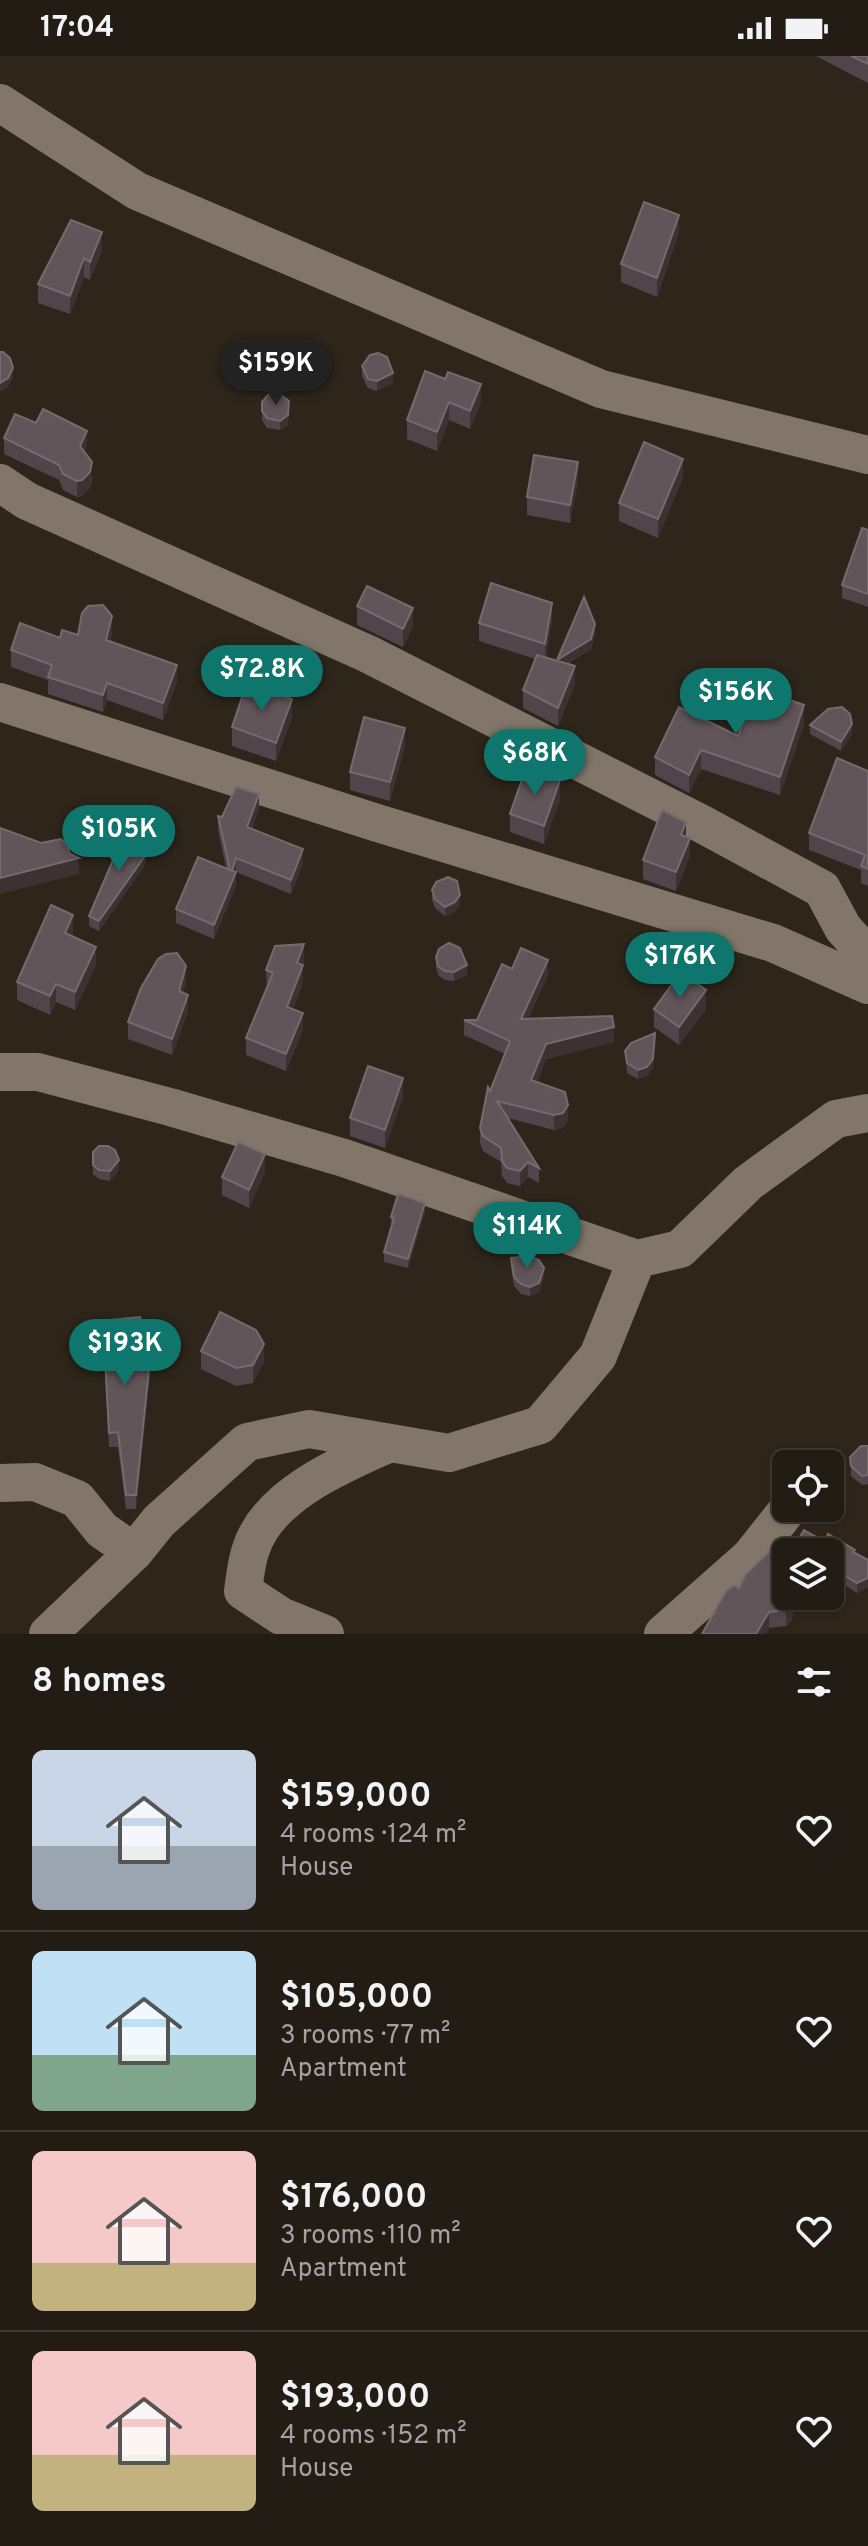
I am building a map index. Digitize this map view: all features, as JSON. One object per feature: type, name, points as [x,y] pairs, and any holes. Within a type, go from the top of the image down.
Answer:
[{"type":"street","points":[[0,103],[137,191],[601,389],[868,455]]},
{"type":"street","points":[[0,483],[27,501],[368,654],[822,889],[843,928],[868,956]]},
{"type":"street","points":[[0,702],[374,822],[773,943],[868,985]]},
{"type":"street","points":[[0,1072],[38,1072],[184,1111],[344,1158],[637,1259],[680,1249],[748,1183],[836,1119],[868,1113]]},
{"type":"street","points":[[325,1634],[281,1616],[243,1591],[251,1548],[264,1523],[284,1500],[357,1457],[390,1443],[449,1453],[540,1425],[598,1356],[637,1259]]},
{"type":"street","points":[[48,1634],[134,1552],[159,1521],[247,1442],[309,1429],[449,1453]]},
{"type":"street","points":[[0,1483],[35,1482],[77,1499],[102,1530],[134,1552]]},
{"type":"street","points":[[663,1634],[750,1557],[778,1522]]},
{"type":"building","points":[[851,56],[868,56],[868,64]]},
{"type":"building","points":[[644,202],[679,215],[657,278],[621,264]]},
{"type":"building","points":[[71,220],[102,232],[90,262],[84,258],[70,296],[38,284]]},
{"type":"building","points":[[0,352],[10,358],[13,368],[8,378],[0,383]]},
{"type":"building","points":[[378,353],[387,357],[393,373],[377,381],[368,379],[362,366],[370,355]]},
{"type":"building","points":[[425,371],[445,379],[448,372],[481,384],[470,411],[449,402],[437,432],[407,420]]},
{"type":"building","points":[[278,393],[289,401],[288,415],[280,421],[267,418],[262,411],[262,402],[268,395]]},
{"type":"building","points":[[43,409],[87,431],[80,446],[92,462],[90,472],[82,480],[77,481],[63,474],[59,465],[4,438],[15,414],[36,423]]},
{"type":"building","points":[[644,442],[683,459],[658,519],[619,503]]},
{"type":"building","points":[[534,455],[578,462],[570,505],[527,497]]},
{"type":"building","points":[[862,528],[868,530],[868,594],[842,585]]},
{"type":"building","points":[[491,583],[552,603],[545,644],[479,623]]},
{"type":"building","points":[[367,586],[413,608],[403,629],[357,606]]},
{"type":"building","points":[[584,597],[595,624],[591,639],[557,660]]},
{"type":"building","points":[[103,605],[112,616],[106,640],[177,665],[163,703],[107,683],[103,695],[48,677],[52,665],[11,650],[20,623],[60,638],[62,630],[78,635],[82,613],[88,606]]},
{"type":"building","points":[[537,655],[575,666],[558,708],[523,690]]},
{"type":"building","points":[[247,683],[292,699],[276,743],[232,727]]},
{"type":"building","points":[[754,688],[804,705],[780,777],[701,750],[689,775],[655,757],[679,707],[738,736]]},
{"type":"building","points":[[842,707],[850,714],[852,724],[841,742],[810,725],[828,709]]},
{"type":"building","points":[[364,717],[405,728],[390,782],[350,772]]},
{"type":"building","points":[[837,758],[868,771],[868,869],[861,866],[865,855],[809,833]]},
{"type":"building","points":[[526,768],[560,780],[544,826],[510,814]]},
{"type":"building","points":[[236,787],[259,794],[247,827],[303,849],[291,880],[236,858],[232,871],[236,872],[214,925],[176,909],[198,857],[230,870],[218,816],[222,817]]},
{"type":"building","points":[[662,810],[686,822],[681,835],[690,838],[676,872],[643,860]]},
{"type":"building","points":[[0,828],[41,843],[61,839],[70,854],[79,858],[0,878]]},
{"type":"building","points":[[125,832],[141,837],[146,845],[145,856],[99,921],[89,916]]},
{"type":"building","points":[[448,877],[457,881],[460,895],[445,907],[435,899],[432,890],[436,882]]},
{"type":"building","points":[[51,905],[73,915],[65,933],[96,947],[75,992],[56,984],[50,996],[17,982]]},
{"type":"building","points":[[449,943],[460,948],[467,965],[454,972],[438,966],[436,957],[439,949]]},
{"type":"building","points":[[304,944],[297,963],[303,965],[287,1007],[303,1013],[286,1054],[246,1038],[273,973],[266,970],[275,946]]},
{"type":"building","points":[[521,948],[548,960],[521,1019],[612,1016],[614,1027],[546,1044],[531,1080],[565,1092],[568,1105],[563,1113],[554,1115],[497,1101],[539,1168],[528,1162],[520,1171],[507,1168],[502,1161],[501,1148],[483,1136],[480,1128],[488,1087],[490,1091],[510,1041],[464,1020],[477,1020],[502,964],[512,969]]},
{"type":"building","points":[[177,953],[186,966],[179,991],[188,995],[172,1039],[128,1022],[141,988],[158,959]]},
{"type":"building","points":[[681,972],[706,990],[679,1027],[654,1009]]},
{"type":"building","points":[[655,1033],[653,1059],[647,1067],[638,1070],[627,1063],[625,1051],[631,1043]]},
{"type":"building","points":[[368,1066],[403,1078],[385,1130],[350,1118]]},
{"type":"building","points":[[238,1142],[265,1154],[249,1190],[222,1177]]},
{"type":"building","points":[[99,1146],[115,1150],[119,1160],[110,1171],[99,1170],[93,1165],[93,1152]]},
{"type":"building","points":[[398,1194],[425,1203],[408,1259],[384,1252]]},
{"type":"building","points":[[529,1256],[539,1260],[544,1268],[539,1283],[530,1287],[514,1277],[511,1258]]},
{"type":"building","points":[[220,1312],[256,1330],[264,1344],[253,1365],[236,1368],[201,1351]]},
{"type":"building","points":[[140,1317],[150,1359],[136,1495],[126,1495],[118,1432],[109,1433],[105,1357],[96,1358],[91,1322]]},
{"type":"building","points":[[861,1446],[868,1446],[868,1475],[862,1476],[851,1466],[850,1457]]},
{"type":"building","points":[[804,1530],[818,1538],[799,1538]]},
{"type":"building","points":[[844,1543],[868,1560],[868,1578],[857,1583],[844,1575]]},
{"type":"building","points":[[772,1549],[772,1610],[786,1610],[769,1612],[756,1634],[702,1634],[726,1591],[734,1585],[739,1588],[746,1574]]}]
